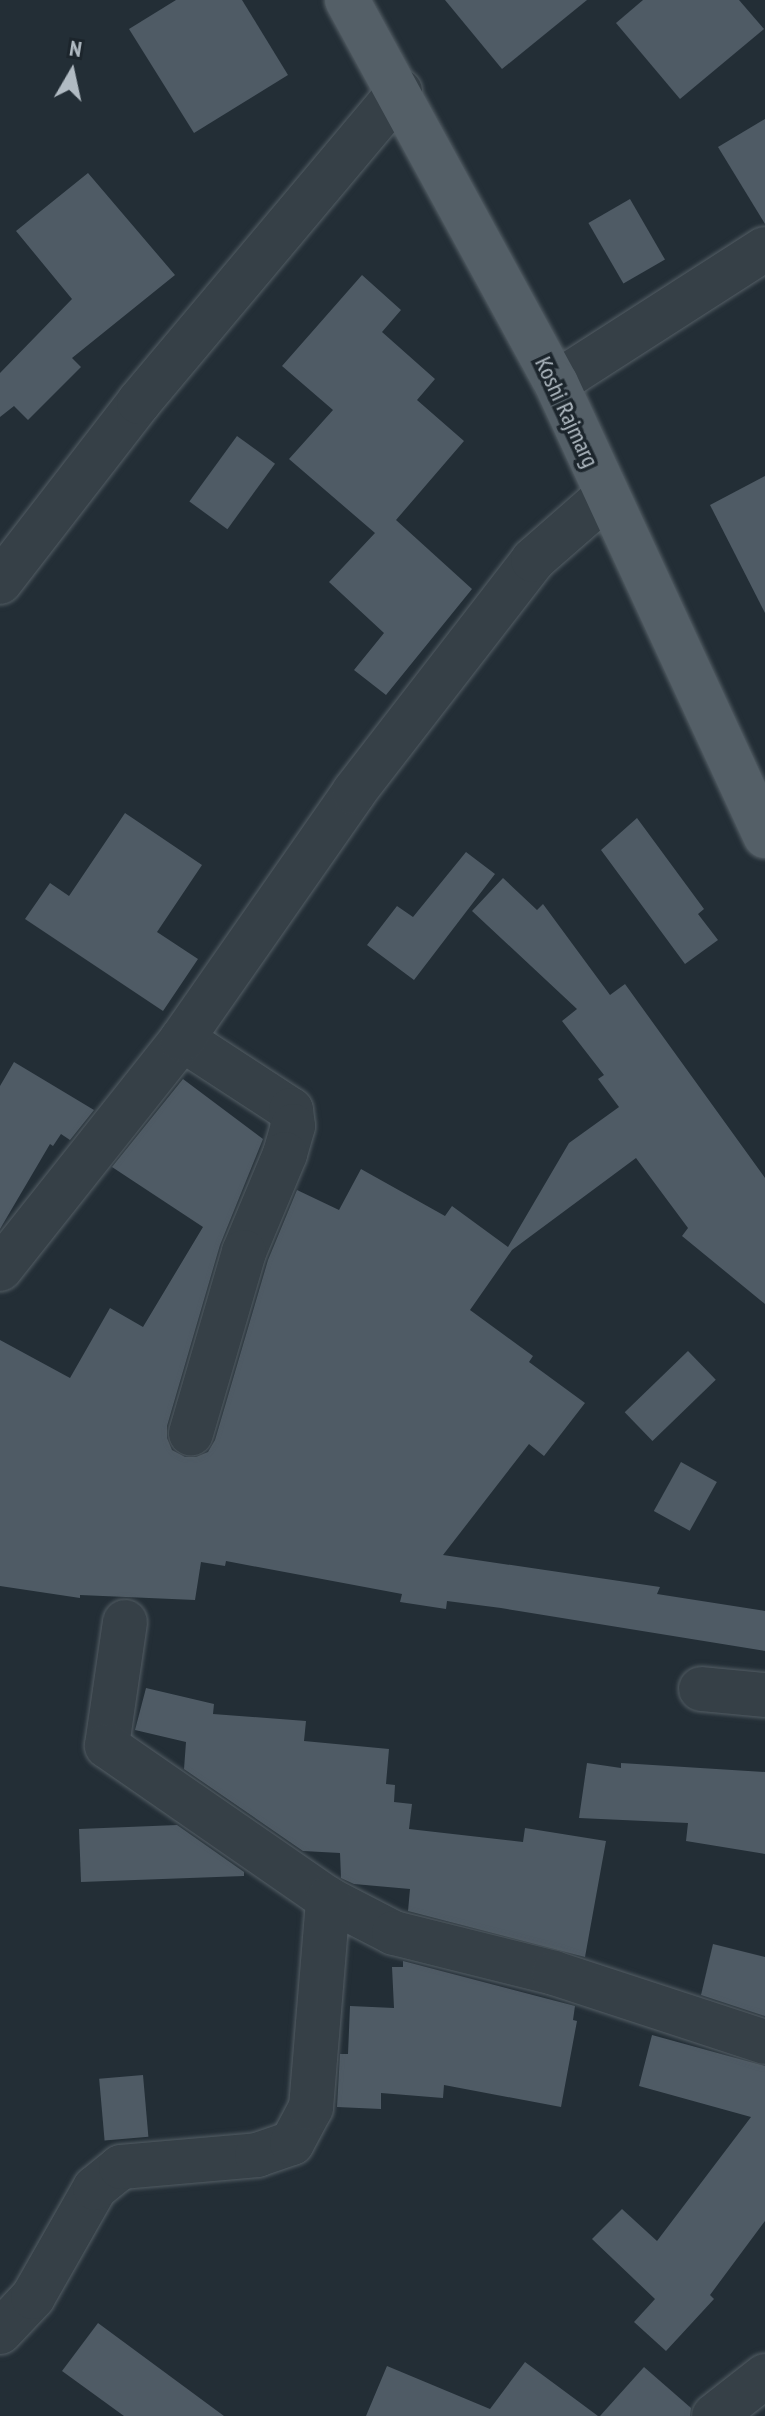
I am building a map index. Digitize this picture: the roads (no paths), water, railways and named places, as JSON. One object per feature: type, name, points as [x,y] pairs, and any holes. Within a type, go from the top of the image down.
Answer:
[{"type":"main road","name":"Koshi Rajmarg","points":[[347,0],[400,91],[556,383],[765,836]]},
{"type":"street","points":[[0,582],[139,402],[400,91]]},
{"type":"street","points":[[556,383],[765,249]]},
{"type":"street","points":[[0,1269],[182,1039],[354,792],[533,560],[606,496]]},
{"type":"street","points":[[182,1039],[291,1110],[293,1126],[285,1154],[244,1252],[191,1433]]},
{"type":"street","points":[[125,1622],[107,1746],[328,1899],[394,1933],[554,1973],[765,2042]]},
{"type":"street","points":[[701,1689],[765,1695]]},
{"type":"street","points":[[0,2332],[33,2297],[95,2188],[121,2167],[257,2155],[292,2143],[311,2108],[328,1899]]},
{"type":"street","points":[[714,2416],[765,2376]]}]
